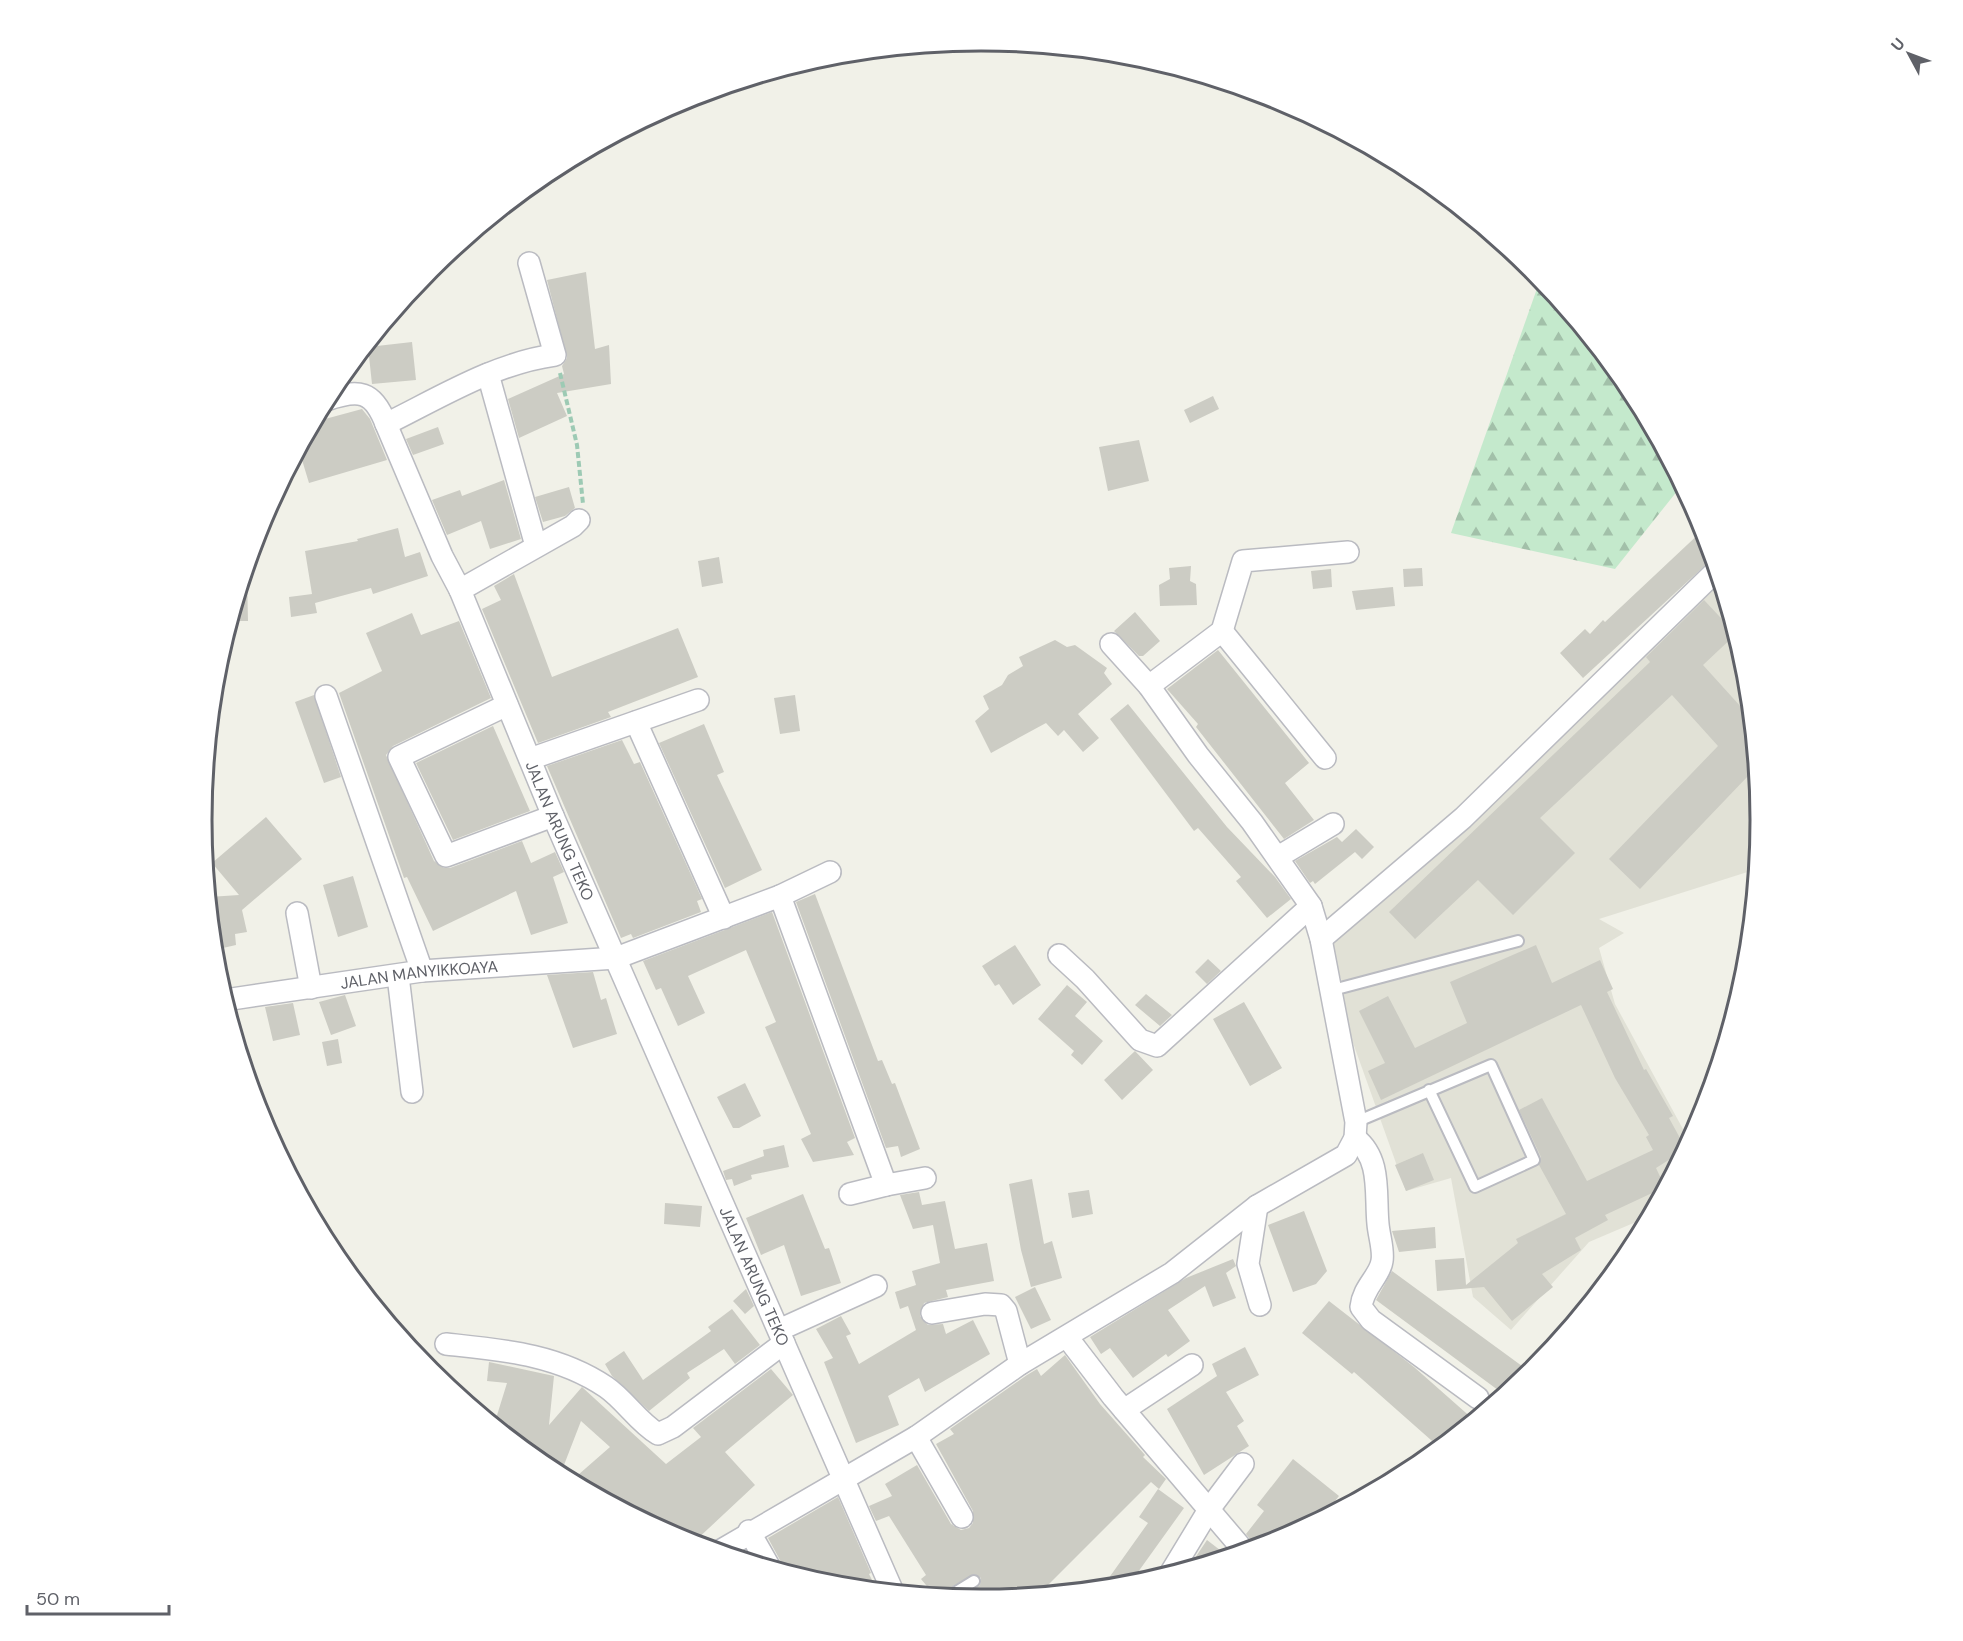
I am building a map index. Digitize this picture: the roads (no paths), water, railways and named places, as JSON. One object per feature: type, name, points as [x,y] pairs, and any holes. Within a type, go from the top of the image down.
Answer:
[{"type":"street","points":[[341,395],[364,394],[379,405],[386,424],[488,374],[524,361],[555,355],[529,263]]},
{"type":"street","points":[[488,374],[536,546]]},
{"type":"street","name":"JALAN ARUNG TEKO","points":[[386,424],[442,556],[460,590],[553,816],[846,1478],[890,1584]]},
{"type":"street","points":[[460,590],[573,526],[579,520]]},
{"type":"street","points":[[1149,686],[1222,631],[1243,561],[1348,552]]},
{"type":"street","points":[[1321,939],[1463,818],[1711,576]]},
{"type":"street","points":[[1222,631],[1325,758]]},
{"type":"street","points":[[1112,644],[1149,686],[1198,755],[1278,857],[1311,906],[1321,939],[1355,1130],[1368,1148],[1377,1182],[1382,1262],[1363,1294],[1361,1307],[1371,1320],[1478,1398]]},
{"type":"street","points":[[326,696],[422,971]]},
{"type":"street","points":[[530,759],[698,700]]},
{"type":"street","points":[[507,705],[399,757],[446,856],[553,816]]},
{"type":"street","points":[[636,722],[724,918]]},
{"type":"street","points":[[1278,857],[1333,824]]},
{"type":"street","name":"JALAN MANYIKKOAYA","points":[[233,999],[422,971],[616,958],[780,896],[830,872]]},
{"type":"street","points":[[780,896],[886,1185]]},
{"type":"street","points":[[1059,955],[1085,979],[1140,1040],[1157,1046],[1195,1008],[1311,906]]},
{"type":"street","points":[[297,913],[311,988]]},
{"type":"street","points":[[398,976],[412,1092]]},
{"type":"street","points":[[727,1546],[749,1531],[916,1437],[1020,1364],[1172,1273],[1257,1206],[1346,1155],[1355,1130]]},
{"type":"street","points":[[850,1194],[925,1178]]},
{"type":"street","points":[[1257,1206],[1248,1264],[1260,1305]]},
{"type":"street","points":[[446,1344],[519,1352],[548,1359],[580,1372],[608,1388],[658,1434],[674,1427],[782,1336],[876,1286]]},
{"type":"street","points":[[932,1313],[985,1304],[1001,1305],[1006,1311],[1020,1364]]},
{"type":"street","points":[[1067,1337],[1124,1410],[1239,1545]]},
{"type":"street","points":[[1124,1410],[1192,1365]]},
{"type":"street","points":[[916,1437],[962,1517]]},
{"type":"street","points":[[1175,1565],[1210,1508],[1243,1464]]},
{"type":"street","points":[[749,1531],[765,1559]]},
{"type":"lane","points":[[1329,991],[1518,940]]},
{"type":"lane","points":[[1355,1130],[1429,1090],[1491,1065],[1534,1160],[1475,1187],[1429,1090]]},
{"type":"lane","points":[[961,1589],[974,1581]]}]
